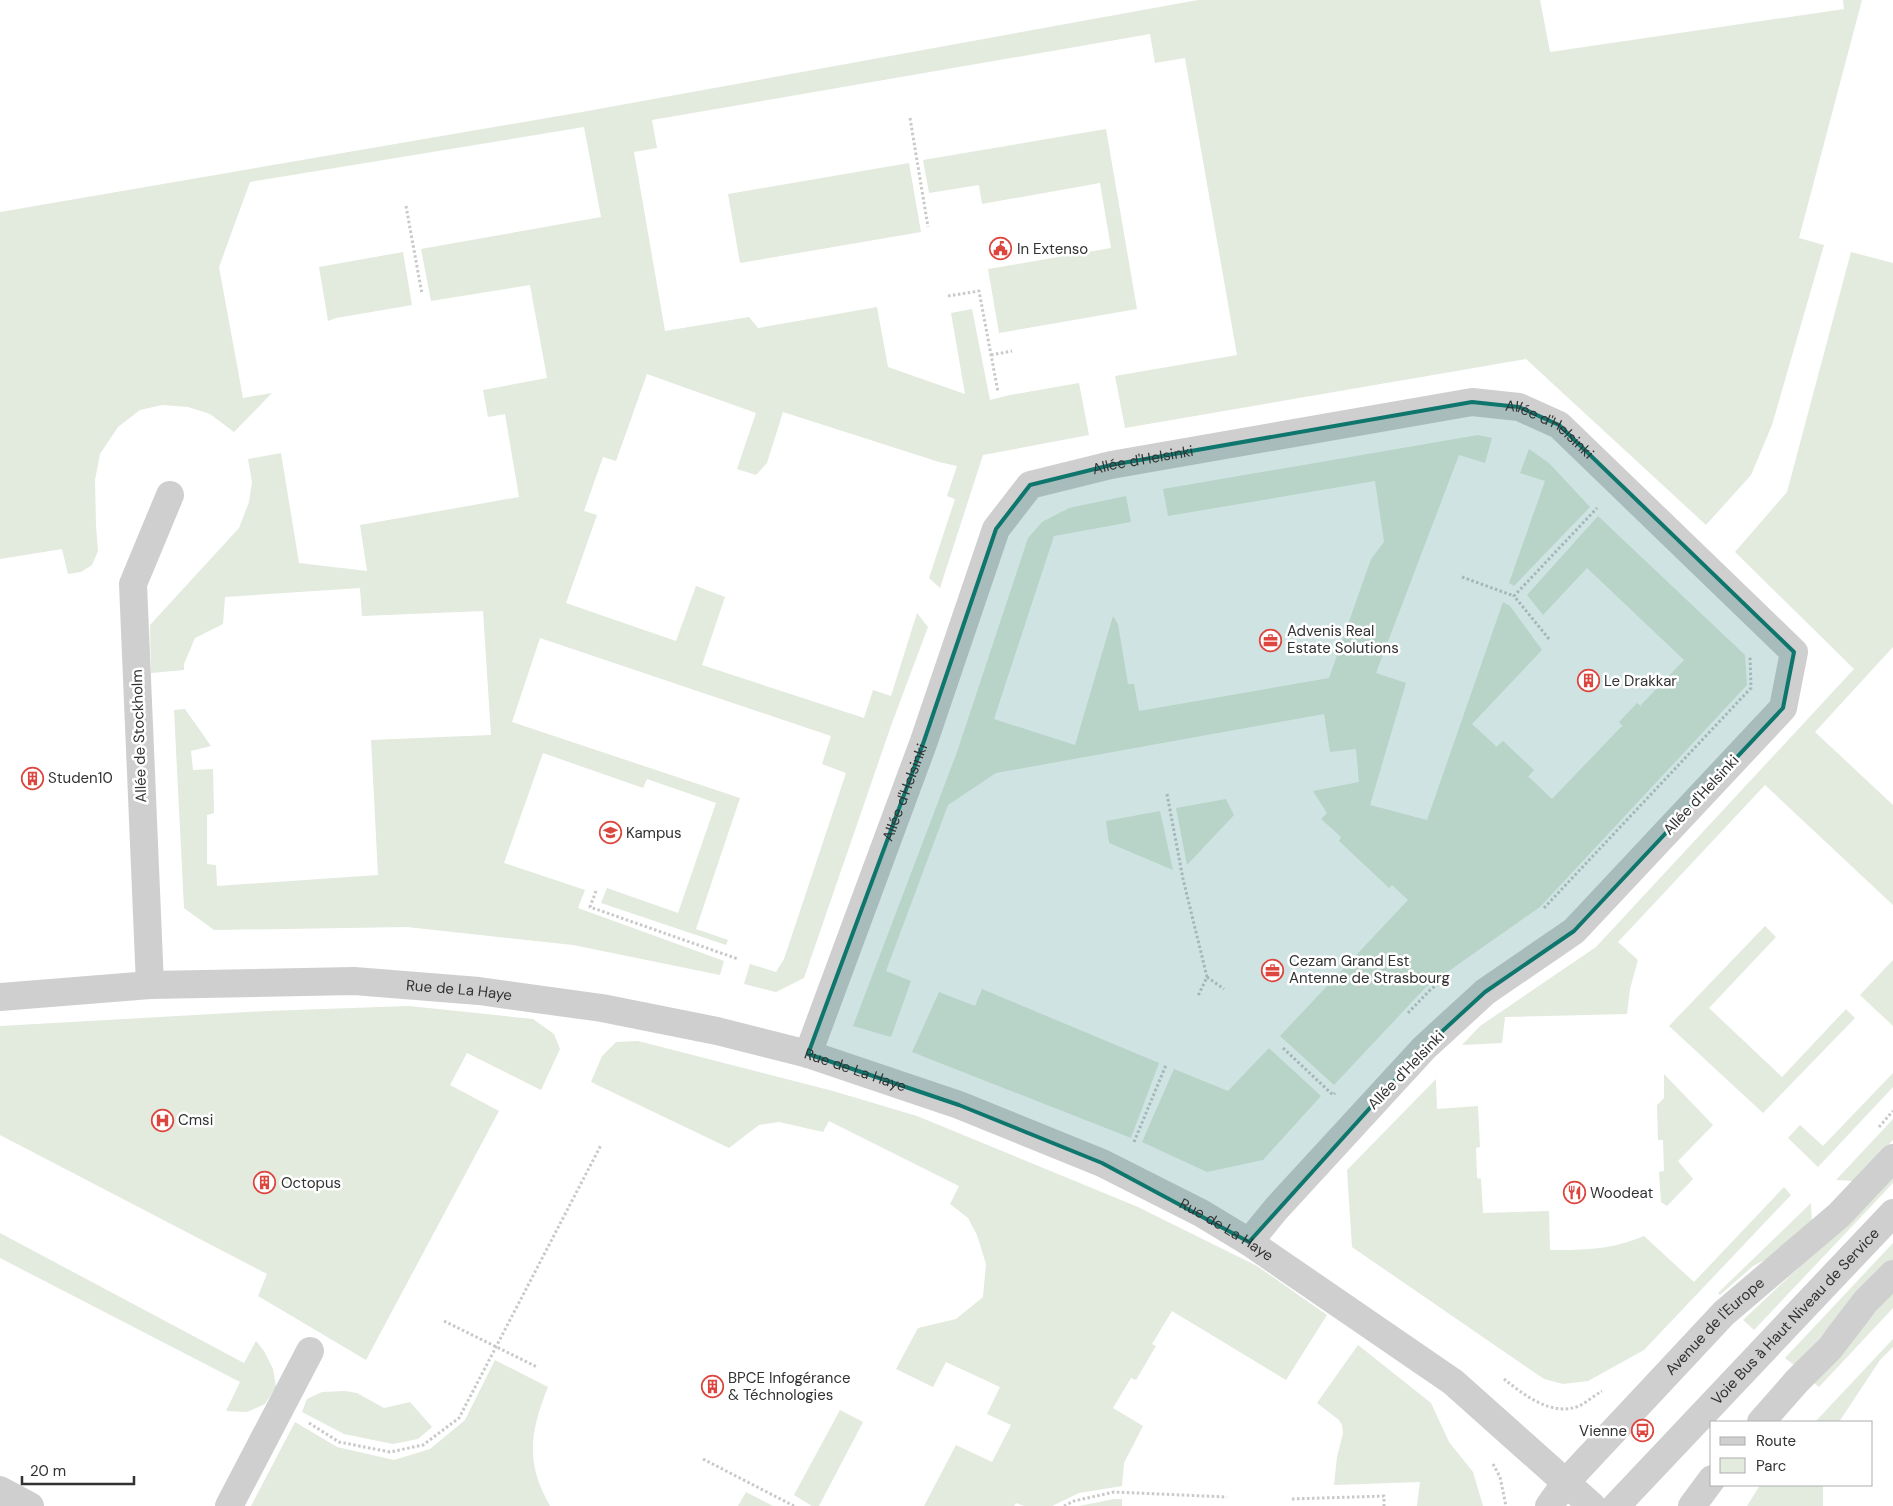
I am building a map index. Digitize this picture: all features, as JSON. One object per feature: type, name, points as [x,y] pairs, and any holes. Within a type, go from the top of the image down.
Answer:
[{"type":"street","name":"Allée d'Helsinki","points":[[808,1054],[927,732],[996,529],[1030,485],[1120,463],[1472,402],[1520,407],[1559,425],[1794,652],[1783,708],[1574,931],[1485,992],[1424,1048],[1248,1242]]},
{"type":"street","name":"Allée de Stockholm","points":[[150,985],[133,584],[170,495]]},
{"type":"street","name":"Rue de La Haye","points":[[0,997],[150,985],[354,980],[479,990],[602,1008],[717,1031],[808,1054],[959,1105],[1102,1163],[1201,1213],[1248,1242],[1452,1382],[1592,1506]]},
{"type":"street","name":"Avenue de l'Europe","points":[[1549,1506],[1566,1482],[1724,1313],[1839,1216],[1893,1158]]},
{"type":"street","name":"Voie Bus à Haut Niveau de Service","points":[[1616,1506],[1893,1212]]},
{"type":"street","points":[[1762,1421],[1797,1381],[1830,1348],[1866,1301],[1893,1274]]},
{"type":"street","points":[[229,1506],[310,1351]]},
{"type":"street","points":[[1692,1506],[1710,1482]]},
{"type":"street","points":[[0,1490],[30,1506]]},
{"type":"path","points":[[910,118],[928,227]]},
{"type":"path","points":[[406,206],[422,294]]},
{"type":"path","points":[[948,296],[979,291],[998,392]]},
{"type":"path","points":[[991,355],[1012,351]]},
{"type":"path","points":[[1514,596],[1599,506]]},
{"type":"path","points":[[1462,577],[1514,596],[1549,639]]},
{"type":"path","points":[[1542,910],[1751,688],[1750,652]]},
{"type":"path","points":[[1167,794],[1183,879],[1207,977],[1198,996]]},
{"type":"path","points":[[596,891],[590,907],[738,959]]},
{"type":"path","points":[[1404,1018],[1430,989],[1454,972]]},
{"type":"path","points":[[1207,977],[1224,989]]},
{"type":"path","points":[[1283,1048],[1333,1095],[1339,1088]]},
{"type":"path","points":[[1134,1143],[1166,1065]]},
{"type":"path","points":[[281,1406],[339,1442],[390,1452],[423,1446],[459,1418],[601,1145]]},
{"type":"path","points":[[444,1321],[537,1367]]},
{"type":"path","points":[[1452,1382],[1490,1368],[1526,1397],[1552,1407],[1565,1408],[1578,1406],[1608,1387]]},
{"type":"path","points":[[1488,1457],[1500,1477],[1506,1506]]},
{"type":"path","points":[[703,1459],[794,1506]]},
{"type":"path","points":[[1064,1506],[1074,1501],[1114,1492],[1226,1498]]},
{"type":"path","points":[[1292,1499],[1384,1496],[1384,1506]]},
{"type":"highlighted area","points":[[1472,402],[1519,407],[1559,425],[1794,652],[1783,708],[1574,931],[1485,992],[1424,1048],[1249,1242],[1102,1163],[959,1105],[808,1054],[924,741],[996,529],[1030,485],[1111,465]]},
{"type":"green space","points":[[1198,0],[1540,0],[1550,52],[1844,9],[1843,0],[1862,0],[1799,238],[1824,245],[1772,425],[1751,475],[1706,525],[1526,359],[1125,428],[1115,376],[1237,355],[1185,58],[1155,63],[1150,34],[652,120],[657,148],[634,152],[665,331],[749,317],[758,328],[877,307],[888,367],[965,394],[951,313],[972,309],[990,400],[1079,383],[1089,435],[983,455],[940,588],[929,578],[955,499],[947,496],[957,466],[939,462],[783,412],[767,463],[756,475],[737,469],[756,413],[647,374],[616,461],[603,457],[584,511],[597,515],[566,603],[676,641],[696,586],[725,597],[702,665],[864,718],[873,690],[891,696],[917,613],[928,627],[892,723],[804,978],[776,992],[744,984],[750,964],[776,972],[784,959],[846,773],[822,764],[831,736],[540,638],[512,722],[740,798],[696,929],[728,940],[726,945],[601,903],[607,888],[678,913],[716,803],[647,779],[643,788],[543,753],[504,863],[585,890],[578,908],[724,961],[720,975],[573,945],[407,927],[214,930],[184,908],[174,710],[185,709],[211,746],[191,751],[193,770],[213,769],[214,813],[207,815],[207,864],[216,865],[217,886],[378,875],[371,740],[491,735],[483,611],[362,616],[360,588],[225,597],[223,624],[195,638],[184,664],[184,670],[151,673],[150,625],[239,528],[249,502],[252,482],[248,459],[281,453],[299,563],[367,571],[360,525],[519,497],[505,414],[488,417],[483,390],[547,378],[530,285],[431,301],[421,249],[601,217],[584,127],[250,182],[219,267],[243,398],[272,393],[234,432],[210,414],[188,407],[162,405],[140,410],[118,427],[100,454],[95,480],[98,551],[92,565],[81,572],[68,574],[62,549],[0,559],[0,212],[582,112]]},
{"type":"green space","points":[[1106,129],[1137,309],[999,333],[988,269],[1111,248],[1100,183],[982,204],[979,185],[929,193],[923,160]]},
{"type":"green space","points":[[909,163],[921,232],[740,263],[728,194]]},
{"type":"green space","points":[[403,252],[412,305],[328,321],[319,267]]},
{"type":"green space","points":[[1851,252],[1893,263],[1893,647],[1815,732],[1893,805],[1893,905],[1765,785],[1618,942],[1638,960],[1630,989],[1627,1014],[1505,1017],[1502,1043],[1462,1045],[1480,1026],[1596,947],[1854,669],[1735,552],[1787,492]]},
{"type":"green space","points":[[1478,435],[1492,438],[1485,463],[1459,455],[1376,673],[1406,683],[1370,805],[1427,820],[1503,602],[1510,606],[1542,650],[1472,724],[1496,746],[1495,748],[1503,741],[1534,770],[1527,778],[1529,777],[1552,799],[1623,727],[1619,722],[1637,703],[1642,707],[1641,705],[1684,660],[1587,568],[1543,615],[1527,595],[1598,516],[1745,655],[1747,685],[1540,907],[1426,987],[1334,1085],[1280,1036],[1408,900],[1392,885],[1389,888],[1339,841],[1341,837],[1321,819],[1327,813],[1313,791],[1359,782],[1356,749],[1330,752],[1324,714],[996,773],[948,805],[886,971],[911,981],[891,1037],[853,1026],[957,752],[1028,538],[1042,522],[1069,508],[1126,496],[1131,522],[1054,536],[994,719],[1075,745],[1113,616],[1118,624],[1128,684],[1134,684],[1139,711],[1329,678],[1371,559],[1384,542],[1375,481],[1168,516],[1163,489]]},
{"type":"green space","points":[[1529,449],[1549,463],[1590,507],[1514,586],[1509,583],[1545,481],[1520,473]]},
{"type":"green space","points":[[1226,799],[1234,815],[1187,865],[1176,808]]},
{"type":"green space","points":[[1160,811],[1173,870],[1109,843],[1106,821]]},
{"type":"green space","points":[[1765,926],[1776,937],[1709,1008],[1782,1077],[1846,1009],[1855,1018],[1763,1113],[1669,1026]]},
{"type":"green space","points":[[1893,960],[1893,1026],[1860,995]]},
{"type":"green space","points":[[982,989],[1159,1063],[1131,1138],[912,1052],[939,992],[975,1006]]},
{"type":"green space","points":[[409,1006],[533,1019],[554,1034],[560,1049],[541,1090],[467,1053],[450,1085],[499,1111],[366,1360],[258,1296],[267,1274],[0,1135],[0,1026],[267,1011]]},
{"type":"green space","points":[[638,1041],[833,1091],[917,1116],[1138,1207],[1257,1266],[1327,1315],[1286,1380],[1172,1311],[1152,1344],[1156,1346],[1136,1380],[1131,1378],[1113,1408],[1143,1426],[1124,1463],[1122,1486],[1079,1493],[1052,1506],[1024,1506],[1016,1503],[1014,1506],[924,1506],[956,1445],[992,1462],[1011,1425],[987,1414],[1000,1387],[946,1362],[933,1387],[896,1369],[918,1328],[956,1319],[983,1297],[986,1264],[977,1235],[968,1218],[950,1204],[959,1186],[829,1121],[823,1132],[779,1122],[759,1125],[729,1148],[591,1082],[602,1056],[616,1042]]},
{"type":"green space","points":[[1269,1048],[1321,1096],[1263,1160],[1207,1172],[1142,1142],[1174,1069],[1228,1091]]},
{"type":"green space","points":[[1893,1073],[1893,1087],[1818,1167],[1788,1138],[1800,1125],[1823,1146]]},
{"type":"green space","points":[[1664,1074],[1713,1125],[1678,1161],[1693,1179],[1667,1206],[1661,1202],[1659,1172],[1664,1171],[1663,1140],[1658,1140],[1657,1105],[1664,1098]]},
{"type":"green space","points":[[1436,1079],[1437,1109],[1478,1106],[1480,1147],[1476,1148],[1477,1178],[1481,1179],[1483,1213],[1549,1211],[1550,1250],[1609,1247],[1644,1236],[1694,1282],[1784,1187],[1791,1195],[1644,1350],[1588,1381],[1563,1384],[1544,1379],[1352,1247],[1347,1170]]},
{"type":"green space","points":[[1893,1119],[1893,1140],[1854,1181],[1836,1180]]},
{"type":"green space","points":[[1893,1171],[1893,1183],[1754,1330],[1743,1320],[1826,1242]]},
{"type":"green space","points":[[1811,1203],[1812,1226],[1786,1249],[1753,1266],[1720,1295],[1718,1293]]},
{"type":"green space","points":[[0,1233],[244,1363],[256,1341],[264,1351],[273,1369],[276,1387],[265,1404],[247,1412],[226,1411],[240,1382],[0,1258]]},
{"type":"green space","points":[[1893,1243],[1893,1260],[1794,1365],[1785,1358]]},
{"type":"green space","points":[[1893,1292],[1893,1308],[1819,1387],[1813,1382]]},
{"type":"green space","points":[[1893,1339],[1893,1347],[1880,1360],[1840,1421],[1816,1421]]},
{"type":"green space","points":[[1358,1345],[1431,1403],[1449,1442],[1473,1472],[1483,1506],[1417,1506],[1420,1482],[1334,1485],[1337,1457],[1343,1433],[1342,1425],[1339,1420],[1317,1403]]},
{"type":"green space","points":[[495,1360],[548,1387],[537,1418],[533,1447],[537,1475],[550,1506],[251,1506],[295,1422],[337,1447],[394,1460],[430,1449],[465,1420]]},
{"type":"green space","points":[[345,1391],[357,1393],[384,1408],[410,1402],[432,1427],[418,1439],[393,1444],[344,1434],[302,1412],[307,1399],[322,1392]]},
{"type":"green space","points":[[840,1410],[863,1422],[819,1506],[812,1506],[794,1495]]},
{"type":"green space","points":[[1759,1486],[1823,1486],[1823,1506],[1747,1506]]},
{"type":"green space","points":[[746,1492],[773,1506],[738,1506]]},
{"type":"green space","points":[[1122,1499],[1122,1506],[1079,1506]]},
{"type":"place","name":"In Extenso","points":[[1001,249]]},
{"type":"place","name":"Advenis Real Estate Solutions","points":[[1271,640]]},
{"type":"place","name":"Le Drakkar","points":[[1588,681]]},
{"type":"place","name":"Studen10","points":[[32,778]]},
{"type":"place","name":"Kampus","points":[[610,833]]},
{"type":"place","name":"Cezam Grand Est Antenne de Strasbourg","points":[[1273,970]]},
{"type":"place","name":"Cmsi","points":[[162,1120]]},
{"type":"place","name":"Octopus","points":[[265,1183]]},
{"type":"place","name":"Woodeat","points":[[1574,1193]]},
{"type":"place","name":"BPCE Infogérance & Téchnologies","points":[[712,1387]]},
{"type":"place","name":"Vienne","points":[[1643,1431]]}]
